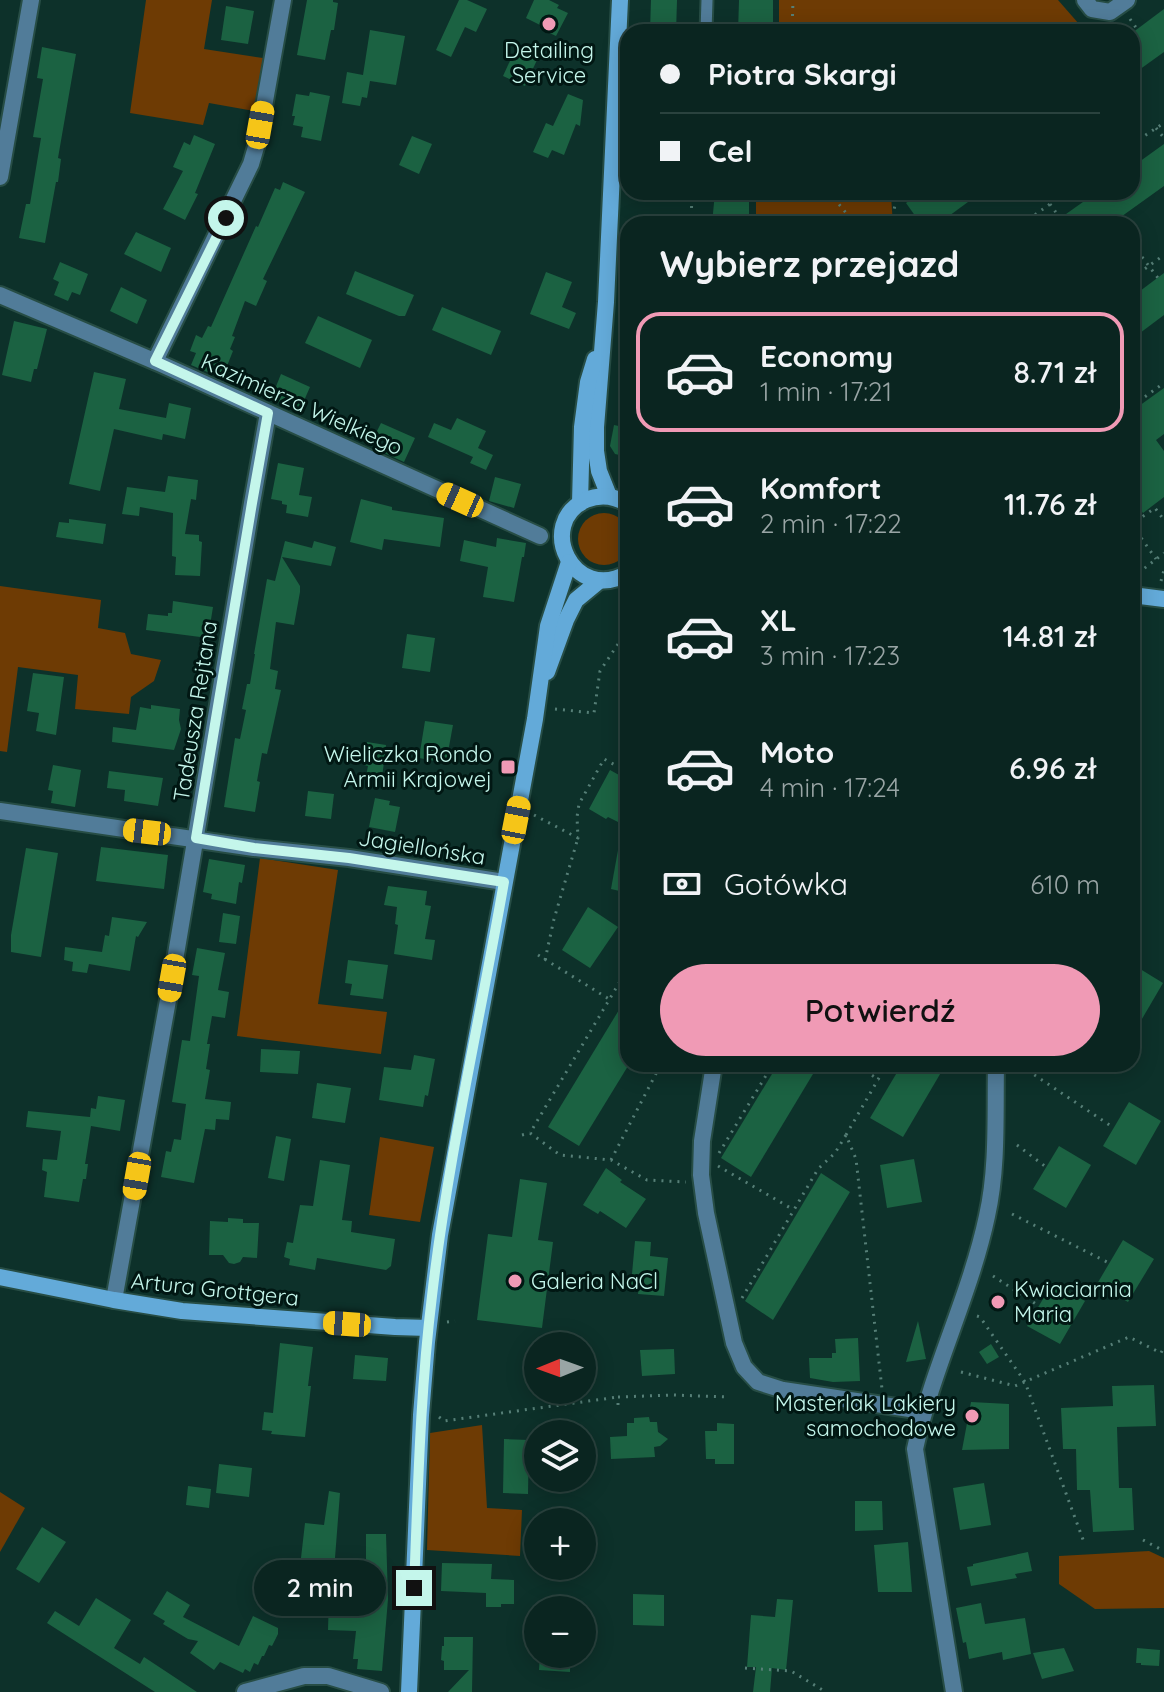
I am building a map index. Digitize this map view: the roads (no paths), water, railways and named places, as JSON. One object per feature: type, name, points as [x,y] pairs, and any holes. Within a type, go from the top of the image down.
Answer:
[{"type":"main road","points":[[609,496],[602,483],[596,451],[596,427],[610,225],[620,0]]},
{"type":"main road","points":[[580,503],[582,427],[588,382],[602,335]]},
{"type":"main road","points":[[620,499],[609,496],[580,503],[564,524],[561,537],[569,562],[587,578],[609,581],[620,576]]},
{"type":"main road","points":[[544,704],[548,626],[569,562]]},
{"type":"main road","points":[[409,1692],[421,1415],[442,1220],[504,882],[544,704],[562,632],[576,600],[599,581]]},
{"type":"main road","points":[[1140,594],[1162,592]]},
{"type":"main road","name":"Artura Grottgera","points":[[0,1277],[182,1311],[428,1328]]},
{"type":"street","points":[[0,177],[31,0]]},
{"type":"street","points":[[155,361],[251,164],[283,0]]},
{"type":"street","points":[[1085,0],[1092,9],[1110,12],[1128,8]]},
{"type":"street","name":"Kazimierza Wielkiego","points":[[0,295],[155,361],[540,536]]},
{"type":"street","name":"Tadeusza Rejtana","points":[[114,1300],[268,413]]},
{"type":"street","name":"Jagiellońska","points":[[0,811],[504,882]]},
{"type":"street","points":[[713,1072],[702,1141],[706,1213],[734,1343],[744,1367],[758,1382],[805,1394],[923,1411]]},
{"type":"street","points":[[954,1692],[915,1449],[923,1411],[961,1309],[987,1216],[994,1173],[996,1072]]},
{"type":"street","points":[[245,1692],[304,1676],[328,1676],[381,1692]]},
{"type":"lane","points":[[706,24],[707,0]]},
{"type":"place","name":"Detailing Service","points":[[549,24]]},
{"type":"place","name":"Wieliczka Rondo Armii Krajowej","points":[[508,767]]},
{"type":"place","name":"Galeria NaCl","points":[[515,1281]]},
{"type":"place","name":"Kwiaciarnia Maria","points":[[998,1302]]},
{"type":"place","name":"Masterlak Lakiery samochodowe","points":[[972,1416]]}]
